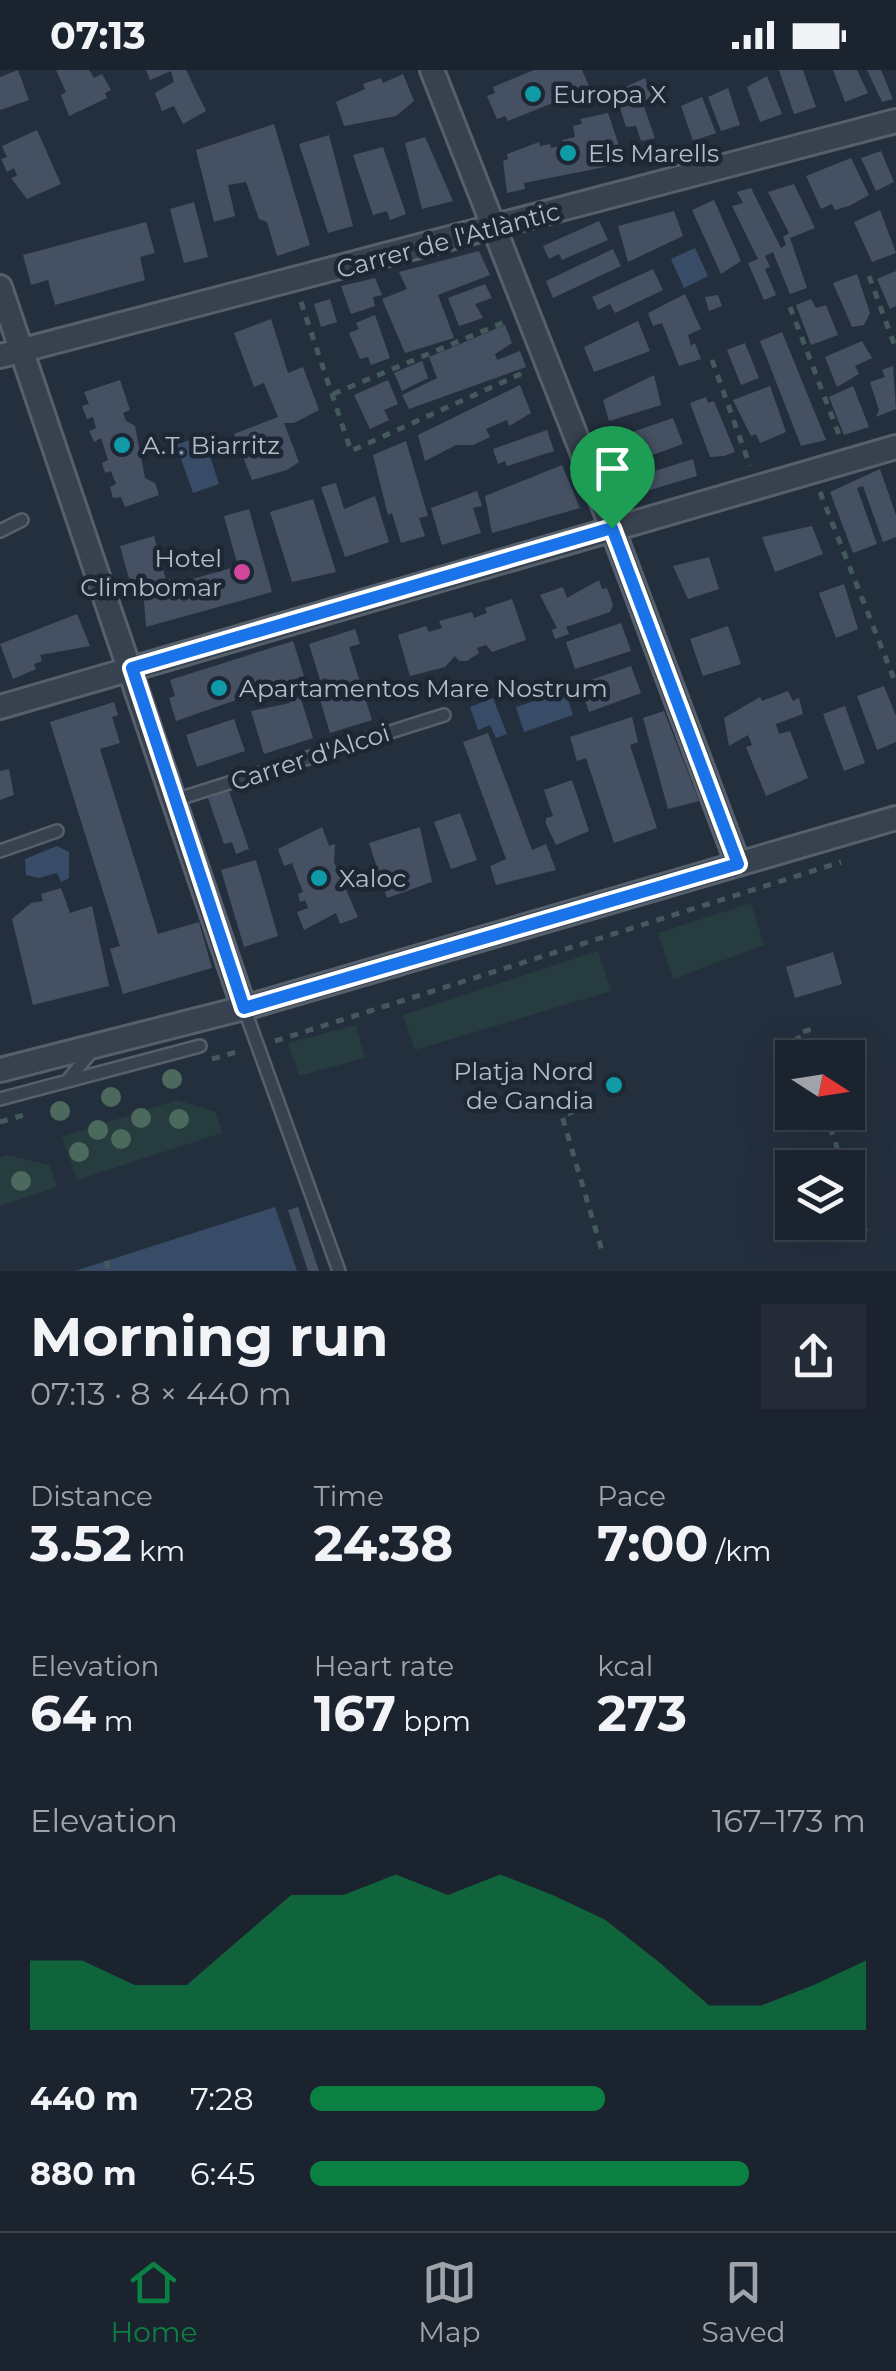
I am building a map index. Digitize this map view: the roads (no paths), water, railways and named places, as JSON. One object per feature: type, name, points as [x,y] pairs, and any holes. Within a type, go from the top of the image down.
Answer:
[{"type":"street","points":[[432,70],[612,528],[738,864]]},
{"type":"street","name":"Carrer de l'Atlàntic","points":[[11,353],[896,120]]},
{"type":"street","points":[[0,287],[11,353],[132,668],[244,1008]]},
{"type":"street","points":[[0,707],[896,447]]},
{"type":"street","points":[[0,1070],[244,1008],[896,818]]},
{"type":"lane","points":[[0,531],[22,520]]},
{"type":"lane","name":"Carrer d'Alcoi","points":[[176,800],[444,715]]},
{"type":"lane","points":[[0,851],[57,831]]},
{"type":"lane","points":[[244,1008],[339,1271]]},
{"type":"lane","points":[[67,1082],[96,1046]]},
{"type":"lane","points":[[0,1099],[200,1046]]},
{"type":"water","points":[[695,248],[708,276],[684,288],[671,259]]},
{"type":"water","points":[[203,435],[219,484],[193,493],[176,445]]},
{"type":"water","points":[[565,691],[573,715],[524,732],[516,707]]},
{"type":"water","points":[[493,698],[507,734],[496,738],[490,725],[478,730],[470,707]]},
{"type":"water","points":[[57,846],[69,852],[69,878],[61,882],[57,873],[39,878],[26,875],[25,859]]},
{"type":"water","points":[[275,1207],[297,1271],[75,1271]]},
{"type":"place","name":"Europa X","points":[[533,94]]},
{"type":"place","name":"Els Marells","points":[[568,153]]},
{"type":"place","name":"A.T. Biarritz","points":[[122,445]]},
{"type":"place","name":"Hotel Climbomar","points":[[242,572]]},
{"type":"place","name":"Apartamentos Mare Nostrum","points":[[219,688]]},
{"type":"place","name":"Xaloc","points":[[319,878]]},
{"type":"place","name":"Platja Nord de Gandia","points":[[614,1085]]}]
